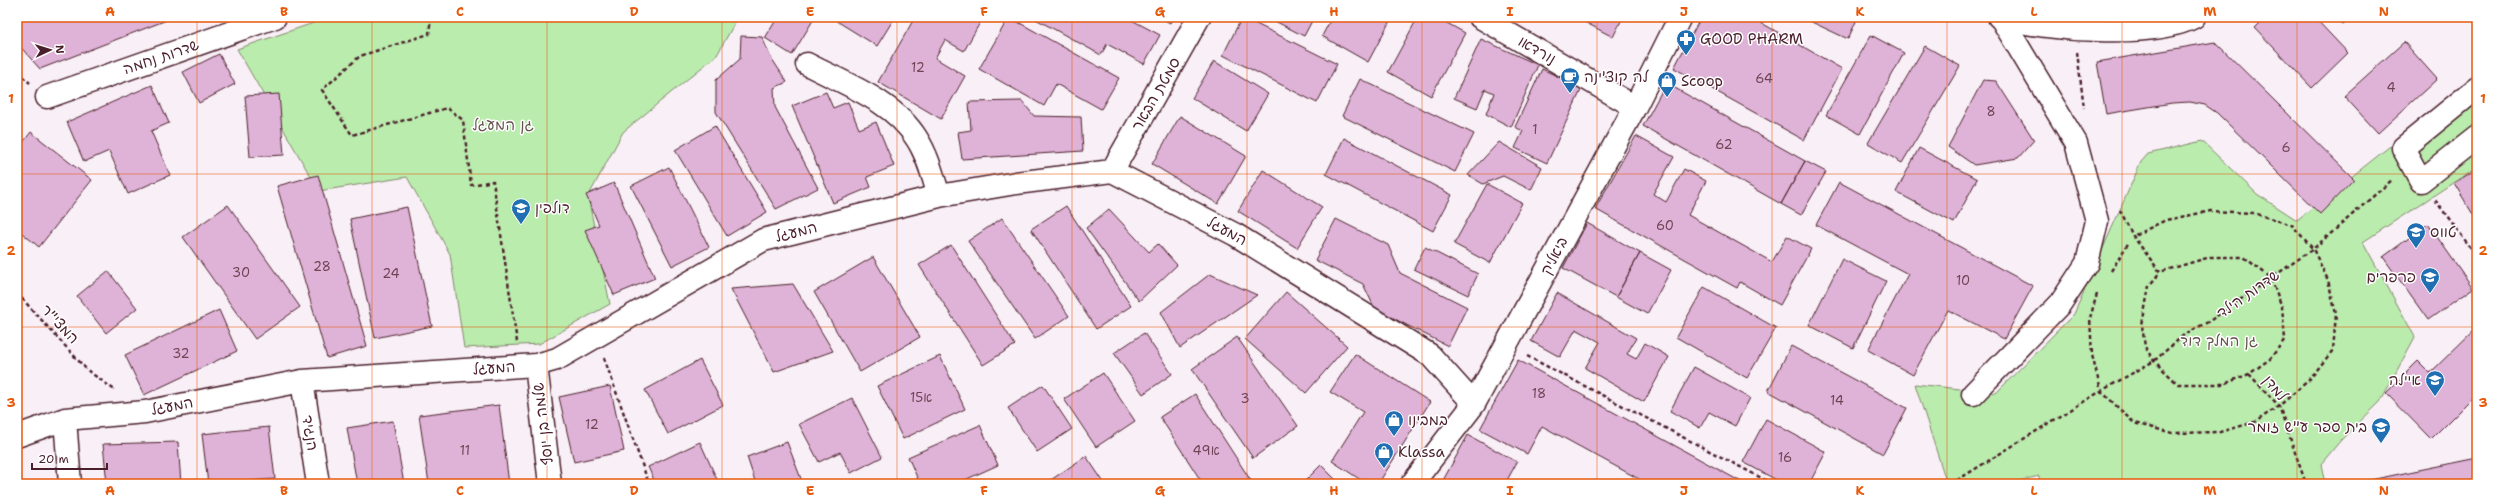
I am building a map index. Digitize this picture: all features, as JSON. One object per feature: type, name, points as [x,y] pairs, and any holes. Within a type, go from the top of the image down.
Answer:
[{"type":"street","name":"שדרות נחמה","points":[[47,97],[275,17]]},
{"type":"street","name":"סמטת הבאר","points":[[1112,171],[1199,17]]},
{"type":"street","name":"נורדאו","points":[[1480,17],[1635,107]]},
{"type":"street","name":"ביאליק","points":[[1412,484],[1474,404],[1635,107],[1680,17]]},
{"type":"street","points":[[2000,17],[2073,28],[2135,31],[2183,22],[2194,17]]},
{"type":"street","points":[[1973,394],[2060,304],[2087,263],[2097,220],[2076,143],[2000,17]]},
{"type":"street","points":[[807,64],[882,104],[901,118],[917,139],[928,161],[939,196]]},
{"type":"street","points":[[2477,88],[2403,148],[2416,172],[2477,137]]},
{"type":"street","name":"המעגל","points":[[17,436],[65,419],[145,412],[302,381],[528,366],[557,359],[596,335],[763,240],[939,196],[1016,182],[1112,171],[1236,235],[1430,355],[1474,404]]},
{"type":"street","name":"שלמה בן יוסף","points":[[528,366],[550,484]]},
{"type":"street","name":"הנגיד","points":[[302,381],[318,484]]},
{"type":"street","points":[[65,419],[70,484]]},
{"type":"path","points":[[431,17],[429,34],[360,56],[322,90],[352,135],[447,108],[462,120],[471,185],[494,181],[528,366]]},
{"type":"path","points":[[2073,28],[2085,112]]},
{"type":"path","points":[[2416,172],[2477,256]]},
{"type":"path","name":"שדרות הילד","points":[[1950,484],[2101,390],[2154,360],[2185,334],[2208,322],[2313,249],[2416,172]]},
{"type":"path","points":[[2119,207],[2133,236],[2160,272]]},
{"type":"path","points":[[2100,288],[2090,318],[2092,355],[2101,390],[2134,423],[2173,433],[2220,432],[2255,422],[2279,406],[2309,380],[2333,350],[2336,314],[2328,280],[2313,249],[2292,225],[2253,213],[2211,211],[2166,220],[2133,236]]},
{"type":"path","points":[[2110,272],[2129,242]]},
{"type":"path","points":[[2210,257],[2244,257],[2271,278],[2282,306],[2285,339],[2270,359],[2249,374],[2224,384],[2178,384],[2154,360],[2145,347],[2142,325],[2149,286],[2160,272],[2210,257]]},
{"type":"path","name":"המצי\"ר","points":[[17,293],[88,370]]},
{"type":"path","points":[[596,335],[649,484]]},
{"type":"path","points":[[1506,344],[1773,484]]},
{"type":"path","name":"למדן","points":[[2249,374],[2279,406],[2306,484]]},
{"type":"green space","name":"גן המעגל","points":[[331,17],[738,17],[717,55],[623,132],[588,197],[610,304],[539,344],[464,348],[450,254],[407,177],[319,191],[237,49]]},
{"type":"green space","name":"גן המלך דוד","points":[[2477,77],[2477,167],[2363,242],[2415,337],[2380,402],[2341,440],[2321,464],[2325,484],[2040,484],[2039,476],[2007,484],[1947,484],[1915,384],[1996,393],[2074,314],[2141,162],[2148,154],[2202,141],[2257,194],[2297,220]]},
{"type":"building","points":[[17,17],[172,18],[40,69],[17,43]]},
{"type":"building","points":[[778,17],[815,17],[792,55],[765,38]]},
{"type":"building","points":[[836,17],[895,17],[877,46],[835,20]]},
{"type":"building","points":[[915,17],[978,17],[982,19],[964,51],[945,40],[935,58],[965,76],[941,119],[878,82]]},
{"type":"building","points":[[1009,17],[1119,78],[1101,109],[1056,84],[1044,106],[979,69]]},
{"type":"building","points":[[1032,17],[1126,17],[1160,35],[1144,64],[1107,44],[1101,55]]},
{"type":"building","points":[[1159,17],[1173,17],[1170,23]]},
{"type":"building","points":[[1242,17],[1337,64],[1317,103],[1223,55]]},
{"type":"building","points":[[1267,17],[1314,17],[1304,36]]},
{"type":"building","points":[[1332,17],[1392,17],[1368,62],[1322,36]]},
{"type":"building","points":[[1418,17],[1436,17],[1465,33],[1431,96],[1388,72]]},
{"type":"building","points":[[1575,17],[1623,17],[1613,37]]},
{"type":"building","points":[[1701,17],[1751,17],[1842,69],[1804,140],[1674,68]]},
{"type":"building","points":[[1801,17],[1858,17],[1848,39]]},
{"type":"building","points":[[2266,17],[2314,17],[2348,53],[2312,88],[2255,28]]},
{"type":"building","points":[[2334,17],[2351,17],[2342,25]]},
{"type":"building","points":[[1871,35],[1904,53],[1860,134],[1826,115]]},
{"type":"building","points":[[741,36],[762,37],[770,56],[787,82],[774,88],[775,107],[818,188],[776,209],[716,112],[716,80],[740,59]]},
{"type":"building","points":[[1481,39],[1538,65],[1511,127],[1486,114],[1494,93],[1485,89],[1477,108],[1454,98]]},
{"type":"building","points":[[2215,42],[2354,179],[2320,214],[2217,113],[2205,105],[2190,102],[2172,103],[2106,114],[2097,62]]},
{"type":"building","points":[[2404,42],[2437,79],[2378,133],[2344,96]]},
{"type":"building","points":[[1925,46],[1960,66],[1902,163],[1868,143]]},
{"type":"building","points":[[219,54],[235,84],[199,103],[183,72]]},
{"type":"building","points":[[1214,61],[1268,94],[1246,131],[1192,98]]},
{"type":"building","points":[[1542,69],[1582,88],[1547,163],[1515,148],[1523,131],[1515,127]]},
{"type":"building","points":[[1360,79],[1474,134],[1455,172],[1342,116]]},
{"type":"building","points":[[1983,80],[1996,81],[2034,140],[2018,158],[1974,165],[1948,147]]},
{"type":"building","points":[[1666,83],[1805,161],[1781,204],[1643,126]]},
{"type":"building","points":[[152,85],[169,123],[151,131],[170,175],[128,194],[109,151],[84,162],[67,122]]},
{"type":"building","points":[[826,92],[833,108],[848,102],[859,129],[876,122],[894,166],[867,177],[871,187],[833,203],[792,106]]},
{"type":"building","points":[[279,94],[284,155],[250,157],[245,96]]},
{"type":"building","points":[[1022,101],[1034,116],[1081,117],[1083,151],[962,159],[958,132],[971,130],[969,102]]},
{"type":"building","points":[[1180,116],[1246,156],[1218,204],[1152,164]]},
{"type":"building","points":[[715,126],[767,212],[727,236],[675,150]]},
{"type":"building","points":[[31,132],[92,180],[39,247],[17,229],[17,150]]},
{"type":"building","points":[[1636,136],[1674,157],[1653,194],[1666,202],[1684,169],[1706,181],[1688,215],[1772,262],[1787,236],[1811,249],[1780,305],[1740,282],[1737,288],[1595,209]]},
{"type":"building","points":[[1344,138],[1452,195],[1433,231],[1326,174]]},
{"type":"building","points":[[1499,142],[1542,167],[1531,190],[1503,176],[1483,184],[1468,175]]},
{"type":"building","points":[[1919,148],[1977,179],[1954,223],[1896,192]]},
{"type":"building","points":[[1805,161],[1826,172],[1801,215],[1781,204]]},
{"type":"building","points":[[669,167],[709,247],[672,266],[631,186]]},
{"type":"building","points":[[2477,169],[2477,221],[2454,183]]},
{"type":"building","points":[[1263,170],[1322,207],[1297,248],[1238,211]]},
{"type":"building","points":[[318,175],[367,346],[327,358],[277,186]]},
{"type":"building","points":[[1839,182],[2033,286],[2004,339],[1948,310],[1913,375],[1868,350],[1908,274],[1816,225]]},
{"type":"building","points":[[614,183],[655,278],[614,295],[585,230],[599,225],[586,195]]},
{"type":"building","points":[[1487,184],[1522,203],[1490,263],[1454,244]]},
{"type":"building","points":[[228,205],[300,307],[255,339],[183,237]]},
{"type":"building","points":[[1066,206],[1131,306],[1096,329],[1031,229]]},
{"type":"building","points":[[407,207],[432,326],[375,338],[350,219]]},
{"type":"building","points":[[1109,209],[1149,252],[1158,244],[1177,265],[1139,301],[1086,228]]},
{"type":"building","points":[[1002,218],[1069,316],[1035,339],[968,241]]},
{"type":"building","points":[[1336,219],[1388,245],[1400,273],[1467,307],[1448,346],[1375,309],[1363,284],[1315,260]]},
{"type":"building","points":[[1587,223],[1640,253],[1616,297],[1563,268]]},
{"type":"building","points":[[2428,224],[2473,288],[2428,320],[2383,257]]},
{"type":"building","points":[[951,245],[1015,345],[983,365],[919,265]]},
{"type":"building","points":[[1425,247],[1478,274],[1468,295],[1414,269]]},
{"type":"building","points":[[1640,253],[1671,270],[1647,314],[1616,297]]},
{"type":"building","points":[[873,257],[920,337],[860,372],[814,292]]},
{"type":"building","points":[[1842,259],[1886,281],[1853,348],[1809,325]]},
{"type":"building","points":[[108,271],[137,308],[106,333],[77,296]]},
{"type":"building","points":[[1210,274],[1257,295],[1180,348],[1161,312]]},
{"type":"building","points":[[793,284],[833,351],[774,372],[731,289]]},
{"type":"building","points":[[1704,287],[1776,328],[1747,378],[1676,337]]},
{"type":"building","points":[[1286,292],[1347,346],[1306,393],[1245,339]]},
{"type":"building","points":[[1557,293],[1636,338],[1627,354],[1636,359],[1645,343],[1669,357],[1644,402],[1585,368],[1600,342],[1576,329],[1560,357],[1531,341]]},
{"type":"building","points":[[219,310],[237,351],[144,395],[125,355]]},
{"type":"building","points":[[2477,327],[2477,393],[2431,439],[2386,393],[2418,361],[2430,373]]},
{"type":"building","points":[[1144,333],[1172,374],[1143,394],[1114,353]]},
{"type":"building","points":[[1237,337],[1298,426],[1253,458],[1192,369]]},
{"type":"building","points":[[1791,346],[1907,408],[1883,454],[1768,391]]},
{"type":"building","points":[[1355,354],[1430,402],[1378,484],[1367,484],[1332,461],[1363,412],[1330,392]]},
{"type":"building","points":[[940,356],[965,409],[903,439],[877,386]]},
{"type":"building","points":[[700,360],[723,405],[668,434],[645,390]]},
{"type":"building","points":[[1518,360],[1745,484],[1648,484],[1542,426],[1527,454],[1480,429]]},
{"type":"building","points":[[1694,367],[1750,398],[1735,426],[1709,412],[1700,428],[1670,411]]},
{"type":"building","points":[[1103,373],[1135,421],[1096,447],[1064,399]]},
{"type":"building","points":[[1043,385],[1072,429],[1037,452],[1008,408]]},
{"type":"building","points":[[610,386],[624,451],[574,462],[559,397]]},
{"type":"building","points":[[1195,394],[1253,484],[1203,484],[1160,417]]},
{"type":"building","points":[[852,398],[882,457],[851,473],[840,452],[819,462],[799,424]]},
{"type":"building","points":[[499,405],[509,484],[429,484],[419,415]]},
{"type":"building","points":[[1766,419],[1826,452],[1809,484],[1784,484],[1743,462]]},
{"type":"building","points":[[393,421],[404,484],[357,484],[347,428]]},
{"type":"building","points":[[980,425],[998,465],[956,484],[920,484],[908,457]]},
{"type":"building","points":[[269,427],[275,479],[208,484],[202,434]]},
{"type":"building","points":[[1468,435],[1517,462],[1505,484],[1441,484]]},
{"type":"building","points":[[178,442],[181,484],[107,484],[103,444]]},
{"type":"building","points":[[700,442],[719,484],[656,484],[648,467]]},
{"type":"building","points":[[787,442],[803,484],[756,484],[747,457]]},
{"type":"building","points":[[1086,456],[1105,484],[1045,484]]},
{"type":"building","points":[[2477,458],[2477,484],[2351,484]]},
{"type":"building","points":[[1321,465],[1340,484],[1302,484]]},
{"type":"place","name":"GOOD PHARM","points":[[1686,56]]},
{"type":"place","name":"לה קוצ'ינה","points":[[1570,94]]},
{"type":"place","name":"Scoop","points":[[1667,98]]},
{"type":"place","name":"דולפין","points":[[521,225]]},
{"type":"place","name":"טווס","points":[[2416,249]]},
{"type":"place","name":"פרפרים","points":[[2430,294]]},
{"type":"place","name":"איילה","points":[[2435,397]]},
{"type":"place","name":"במבינו","points":[[1394,437]]},
{"type":"place","name":"בית ספר ע\"ש זומר","points":[[2381,444]]},
{"type":"place","name":"Klassa","points":[[1384,469]]}]
